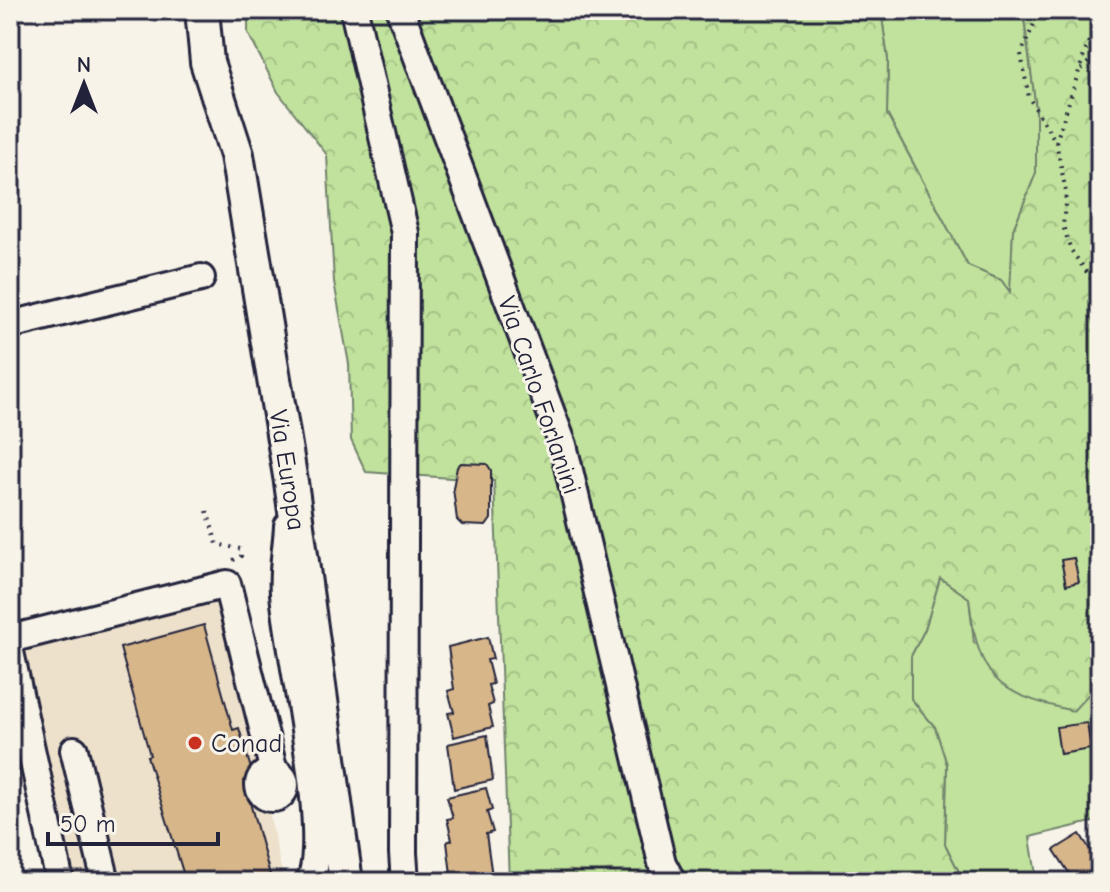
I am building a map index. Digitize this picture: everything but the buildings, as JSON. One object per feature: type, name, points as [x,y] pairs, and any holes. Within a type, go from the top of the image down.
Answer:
[{"type":"main road","name":"Via Europa","points":[[182,10],[207,62],[237,155],[291,482],[346,882]]},
{"type":"main road","name":"Via Europa","points":[[202,10],[207,62]]},
{"type":"street","points":[[354,10],[405,233],[405,882]]},
{"type":"street","name":"Via Carlo Forlanini","points":[[400,10],[563,445],[665,876]]},
{"type":"street","points":[[10,325],[201,278]]},
{"type":"street","points":[[291,482],[284,590],[314,804],[317,868],[310,882]]},
{"type":"street","points":[[10,639],[227,584],[274,772]]},
{"type":"street","points":[[10,652],[60,882]]},
{"type":"street","points":[[74,750],[106,882]]},
{"type":"path","points":[[1040,10],[1021,54],[1029,98],[1056,142],[1066,192],[1063,226],[1071,250],[1100,291]]},
{"type":"path","points":[[1056,142],[1088,43],[1100,31]]},
{"type":"path","points":[[1079,71],[1100,52]]},
{"type":"path","points":[[207,511],[217,544],[240,549],[241,556],[230,562]]},
{"type":"path","points":[[1100,638],[1096,685],[1100,708]]},
{"type":"shaded area","points":[[222,593],[284,882],[60,882],[13,650]]},
{"type":"green space","points":[[248,10],[881,10],[888,60],[887,114],[968,266],[1001,280],[1010,292],[1013,230],[1036,173],[1036,109],[1023,10],[1100,10],[1097,685],[1073,711],[1008,689],[985,665],[978,647],[969,598],[940,578],[925,629],[911,656],[911,699],[935,727],[947,765],[945,844],[964,882],[509,882],[494,481],[366,472],[351,440],[349,364],[334,282],[327,155],[278,92],[248,33]]},
{"type":"green space","points":[[881,10],[1023,10],[1036,109],[1036,173],[1013,230],[1011,293],[1001,280],[968,266],[887,114],[888,60]]},
{"type":"green space","points":[[940,578],[969,598],[974,643],[1097,685],[1100,637],[1100,820],[1030,837],[1037,882],[964,882],[945,844],[947,765],[935,727],[911,699],[911,656],[925,629]]},
{"type":"place","name":"Conad","points":[[195,743]]}]
